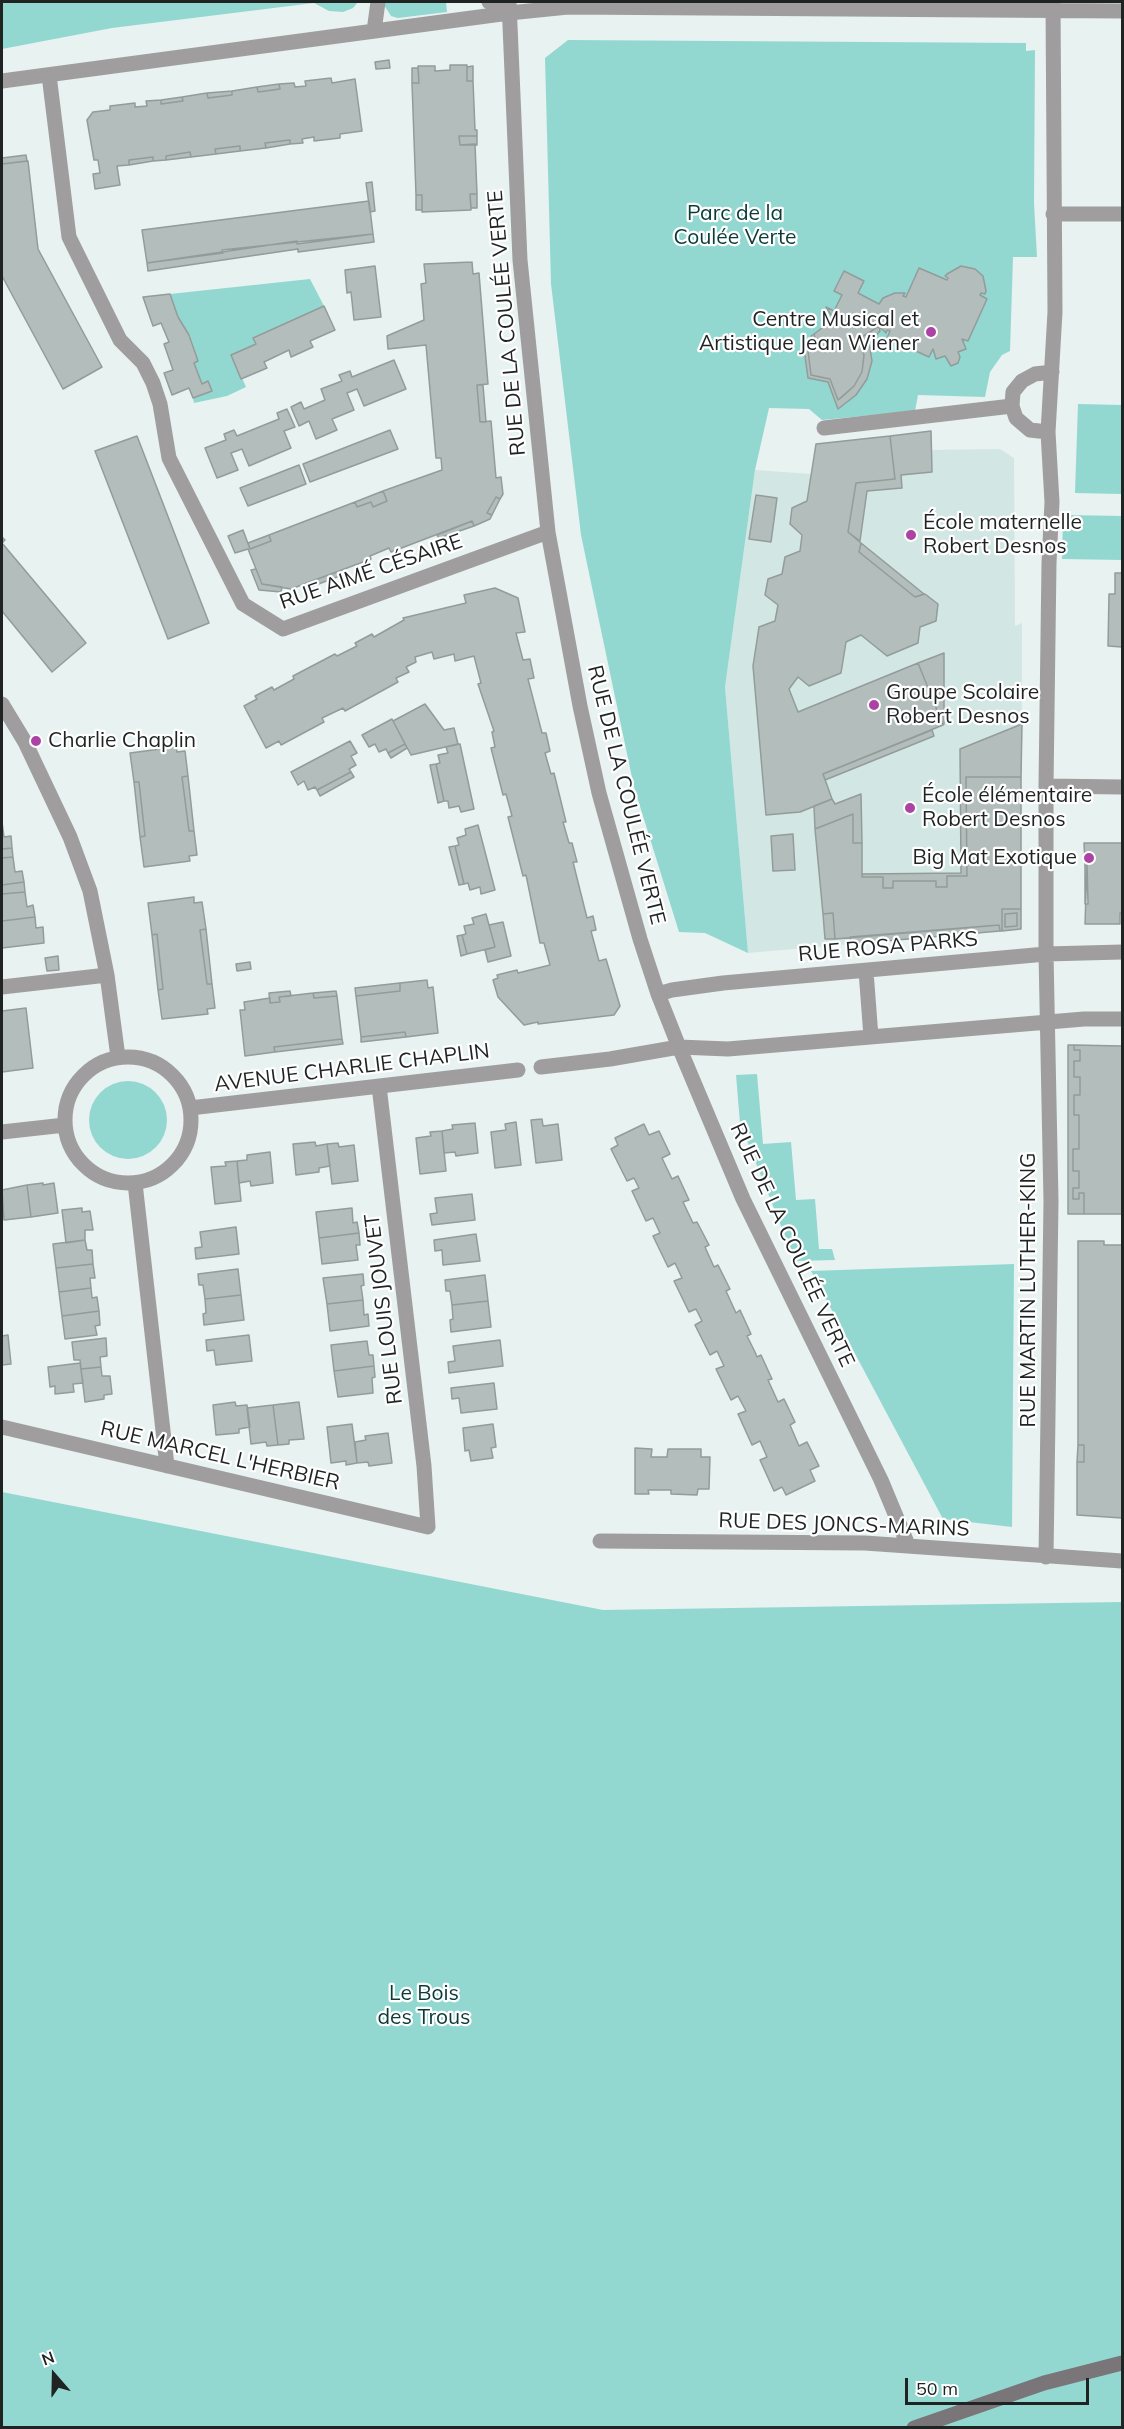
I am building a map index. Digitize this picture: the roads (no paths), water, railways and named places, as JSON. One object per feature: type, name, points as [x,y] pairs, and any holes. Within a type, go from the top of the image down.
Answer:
[{"type":"main road","points":[[914,2427],[1044,2383],[1122,2363]]},
{"type":"street","points":[[374,31],[378,2]]},
{"type":"street","points":[[489,2],[509,7]]},
{"type":"street","points":[[2,81],[374,31],[509,7],[1053,7],[1122,11]]},
{"type":"street","name":"RUE DE LA COULÉE VERTE","points":[[509,7],[520,260],[548,532],[580,706],[599,793],[658,994],[678,1047],[743,1199],[881,1480],[908,1545]]},
{"type":"street","name":"RUE MARTIN LUTHER-KING","points":[[1046,1557],[1051,1209],[1046,954],[1046,786],[1052,502],[1048,432],[1055,312],[1053,7]]},
{"type":"street","name":"RUE AIMÉ CÉSAIRE","points":[[49,75],[69,237],[120,340],[143,363],[153,383],[160,405],[169,458],[243,604],[283,629],[548,532]]},
{"type":"street","points":[[1053,214],[1122,214]]},
{"type":"street","points":[[1048,432],[1030,430],[1016,418],[1012,406],[1014,392],[1022,381],[1035,374],[1052,372]]},
{"type":"street","points":[[824,428],[1012,406]]},
{"type":"street","points":[[2,704],[24,742],[70,837],[90,891],[107,975],[118,1057],[100,1063],[85,1074],[73,1089],[66,1106],[65,1125],[70,1145],[81,1162],[96,1174],[115,1182],[135,1183],[167,1466]]},
{"type":"street","points":[[1046,786],[1122,787]]},
{"type":"street","name":"RUE ROSA PARKS","points":[[658,994],[723,983],[1046,954],[1122,952]]},
{"type":"street","points":[[866,971],[871,1037]]},
{"type":"street","points":[[2,987],[107,975]]},
{"type":"street","points":[[541,1067],[610,1059],[678,1047],[728,1049],[1084,1019],[1122,1019]]},
{"type":"street","name":"AVENUE CHARLIE CHAPLIN","points":[[118,1057],[138,1057],[156,1063],[172,1074],[184,1090],[190,1108],[191,1129],[184,1149],[172,1166],[155,1177],[135,1183]]},
{"type":"street","name":"AVENUE CHARLIE CHAPLIN","points":[[190,1108],[518,1070]]},
{"type":"street","name":"RUE LOUIS JOUVET","points":[[379,1086],[424,1466],[428,1527]]},
{"type":"street","points":[[2,1132],[65,1125]]},
{"type":"street","name":"RUE MARCEL L'HERBIER","points":[[2,1427],[428,1527]]},
{"type":"street","name":"RUE DES JONCS-MARINS","points":[[600,1541],[908,1545],[1122,1561]]},
{"type":"place","name":"Centre Musical et Artistique Jean Wiener","points":[[931,332]]},
{"type":"place","name":"École maternelle Robert Desnos","points":[[911,535]]},
{"type":"place","name":"Groupe Scolaire Robert Desnos","points":[[874,705]]},
{"type":"place","name":"Charlie Chaplin","points":[[36,741]]},
{"type":"place","name":"École élémentaire Robert Desnos","points":[[910,808]]},
{"type":"place","name":"Big Mat Exotique","points":[[1089,858]]},
{"type":"park label","name":"Parc de la Coulée Verte","points":[[735,226]]},
{"type":"park label","name":"Le Bois des Trous","points":[[424,2006]]}]
